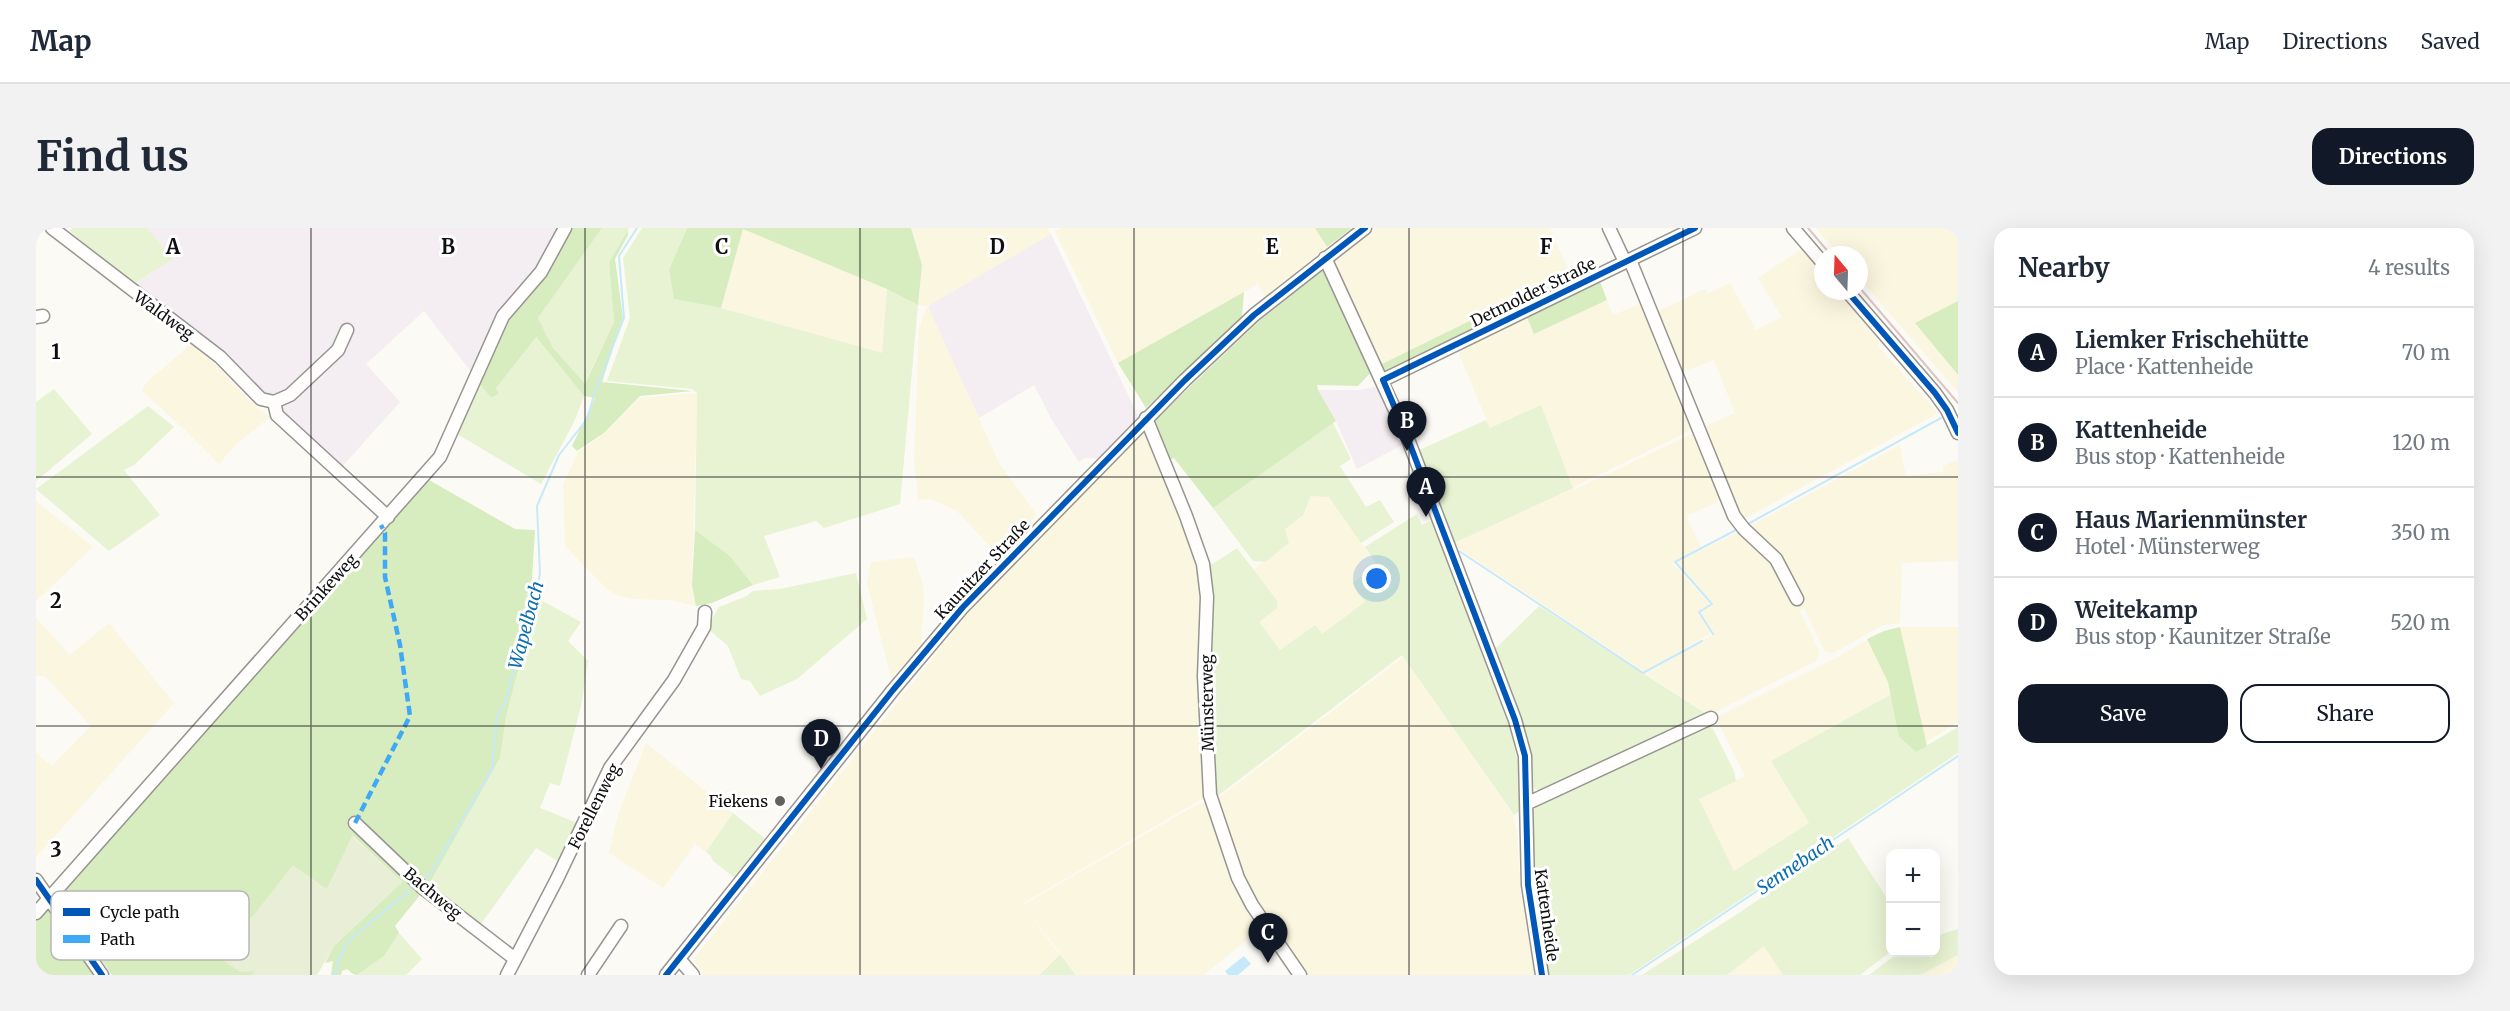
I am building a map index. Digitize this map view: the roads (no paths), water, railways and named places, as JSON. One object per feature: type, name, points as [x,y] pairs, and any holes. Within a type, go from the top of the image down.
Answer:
[{"type":"street","name":"Waldweg","points":[[52,228],[220,357],[261,399],[274,402],[277,415],[388,517]]},
{"type":"street","name":"Brinkeweg","points":[[56,891],[440,458],[503,316],[541,272],[565,228]]},
{"type":"street","name":"Kaunitzer Straße","points":[[666,975],[886,699],[963,607],[1146,418],[1254,315],[1365,228]]},
{"type":"street","points":[[1609,228],[1627,261],[1734,516],[1744,529],[1776,559],[1797,599]]},
{"type":"street","name":"Detmolder Straße","points":[[1383,380],[1695,228]]},
{"type":"street","points":[[1793,228],[1814,252]]},
{"type":"street","name":"Kattenheide","points":[[1325,258],[1406,434],[1515,720],[1525,756],[1528,803],[1528,885],[1542,975]]},
{"type":"street","points":[[1855,300],[1935,393],[1947,410],[1958,433]]},
{"type":"street","points":[[274,402],[290,395],[338,350],[347,330]]},
{"type":"street","name":"Münsterweg","points":[[1146,418],[1203,564],[1207,597],[1204,676],[1210,795],[1238,878],[1252,905],[1300,975]]},
{"type":"street","name":"Forellenweg","points":[[507,975],[557,879],[610,768],[675,680],[704,627],[705,612]]},
{"type":"street","points":[[1528,803],[1711,718]]},
{"type":"street","name":"Bachweg","points":[[355,823],[423,888],[515,959]]},
{"type":"street","points":[[36,880],[51,902]]},
{"type":"street","name":"Brinkeweg","points":[[36,913],[51,897]]},
{"type":"street","points":[[588,975],[621,926]]},
{"type":"street","points":[[679,959],[693,975]]},
{"type":"street","points":[[92,960],[102,975]]},
{"type":"water","points":[[1244,956],[1251,964],[1238,975],[1228,975],[1225,971]]},
{"type":"waterway","name":"Wapelbach","points":[[423,880],[432,872],[492,769],[497,717],[506,701],[540,574],[537,506],[559,455],[587,419],[624,318],[619,256],[637,228]]},
{"type":"waterway","points":[[1746,525],[1941,418]]},
{"type":"waterway","points":[[1713,634],[1699,612],[1712,604],[1675,562],[1736,530]]},
{"type":"waterway","points":[[1459,551],[1643,673],[1702,641]]},
{"type":"waterway","name":"Sennebach","points":[[1632,975],[1958,756]]},
{"type":"waterway","name":"Wapelbach","points":[[335,975],[339,959],[348,941],[415,886]]},
{"type":"railway","points":[[1808,228],[1823,246]]},
{"type":"railway","points":[[1868,298],[1958,403]]},
{"type":"place","name":"Kattenheide","points":[[1407,451]]},
{"type":"place","name":"Liemker Frischehütte","points":[[1426,517]]},
{"type":"place","name":"Weitekamp","points":[[821,769]]},
{"type":"place","name":"Fiekens","points":[[780,801]]},
{"type":"place","name":"Haus Marienmünster","points":[[1268,963]]}]
